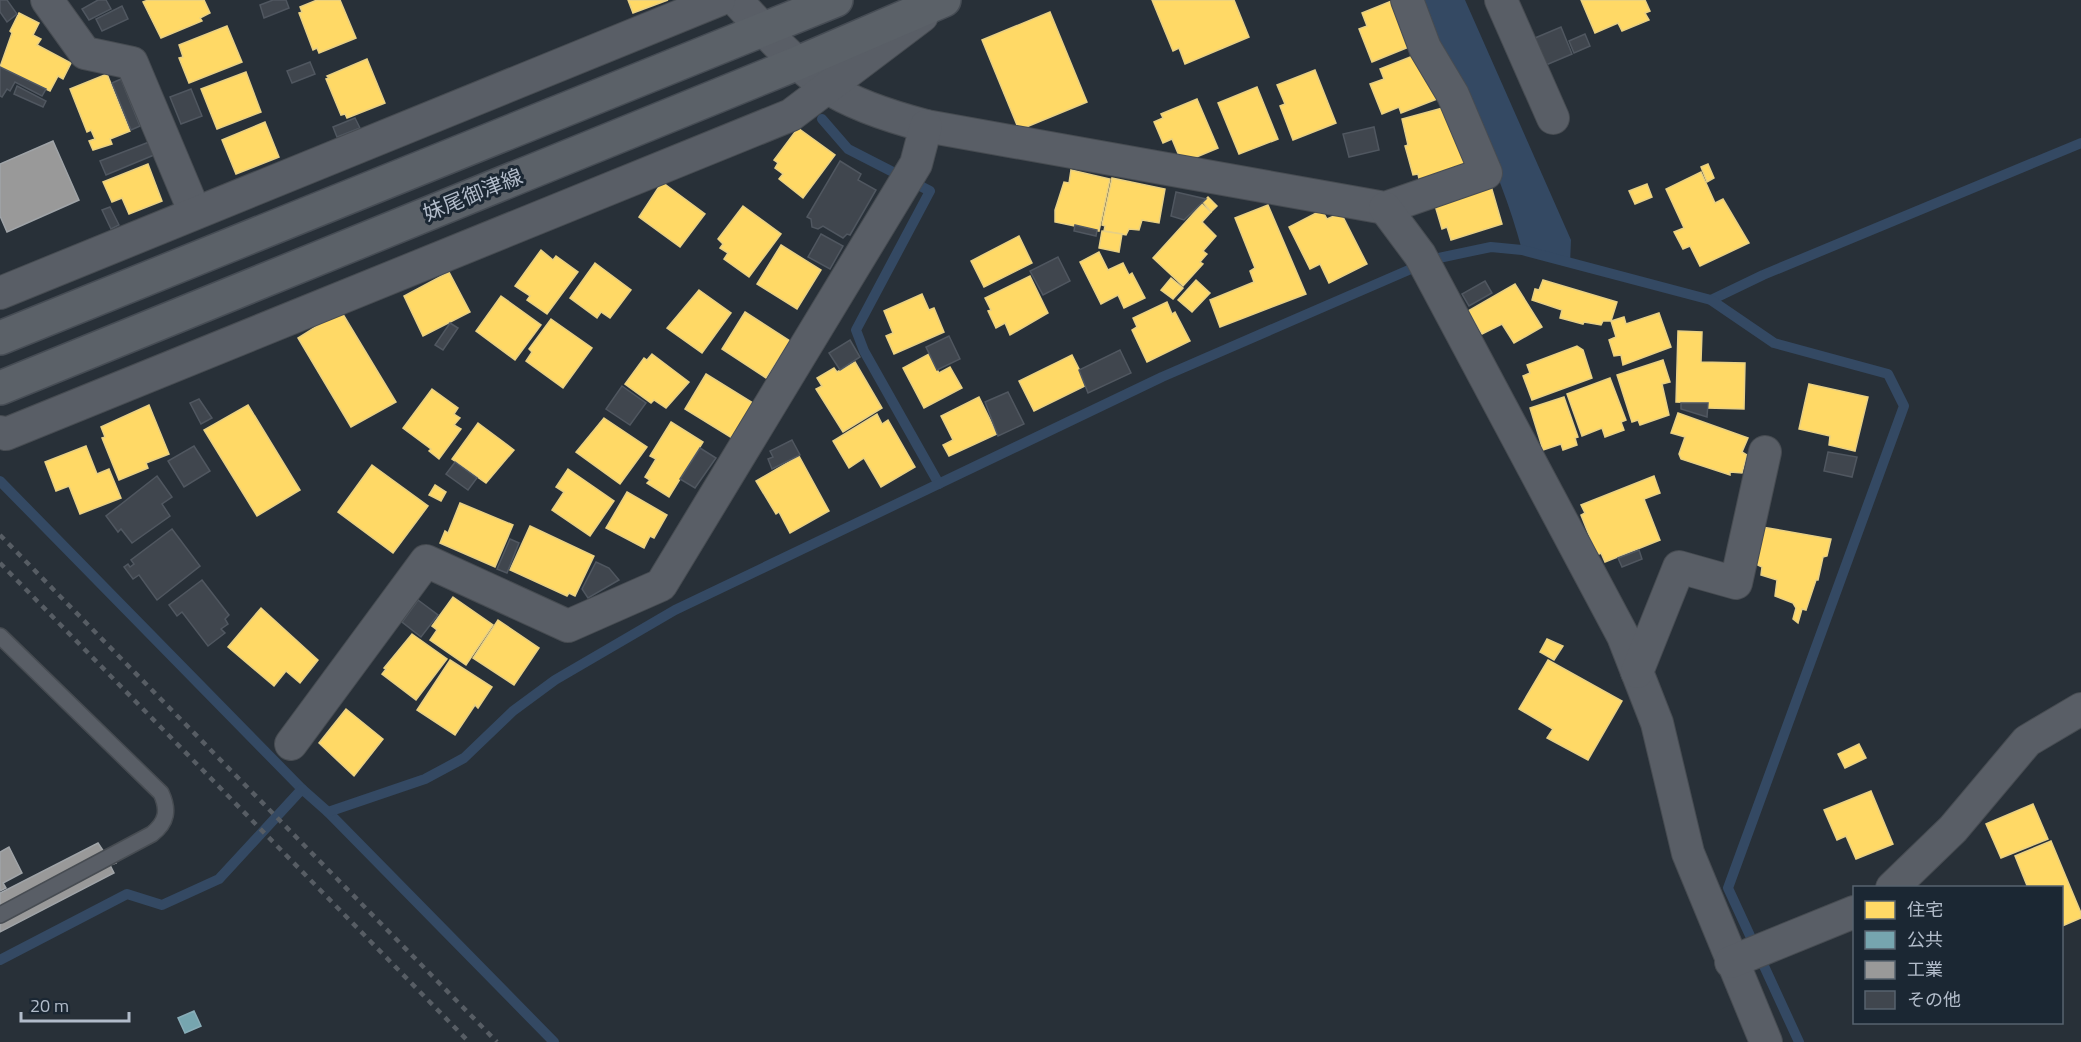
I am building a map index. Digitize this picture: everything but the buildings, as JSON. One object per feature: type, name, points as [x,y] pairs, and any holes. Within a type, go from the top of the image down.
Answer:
[{"type":"main road","points":[[0,338],[836,0]]},
{"type":"main road","name":"妹尾御津線","points":[[0,388],[798,63],[943,0]]},
{"type":"street","points":[[47,0],[85,53],[132,63],[195,213]]},
{"type":"street","points":[[0,293],[718,0]]},
{"type":"street","points":[[736,0],[763,30],[828,88],[890,117],[926,126],[1385,208],[1486,173],[1453,95],[1425,48],[1407,0]]},
{"type":"street","points":[[0,432],[6,434],[791,115],[943,0]]},
{"type":"street","points":[[1501,0],[1553,118]]},
{"type":"street","points":[[291,744],[426,561],[568,626],[661,585],[916,164],[926,126]]},
{"type":"street","points":[[1385,208],[1423,262],[1623,636],[1657,723],[1688,853],[1751,954],[1766,1042]]},
{"type":"street","points":[[1637,672],[1679,567],[1736,583],[1765,452]]},
{"type":"street","points":[[1894,886],[1953,829],[2027,741],[2081,709]]},
{"type":"street","points":[[1751,954],[1853,912]]},
{"type":"lane","points":[[0,636],[16,649],[161,793],[166,804],[167,815],[161,826],[152,834],[0,915]]},
{"type":"water","points":[[1416,0],[1465,0],[1571,240],[1570,264],[1522,250],[1489,154]]},
{"type":"waterway","points":[[822,119],[848,149],[930,191],[856,330],[864,351],[939,484]]},
{"type":"waterway","points":[[1711,300],[1763,275],[2081,143]]},
{"type":"waterway","points":[[0,960],[127,894],[162,905],[219,879],[302,789],[328,812],[425,779],[464,758],[513,711],[555,680],[675,610],[1162,377],[1434,259],[1491,247],[1522,250],[1711,300],[1774,343],[1888,374],[1904,406],[1728,888],[1799,1042]]},
{"type":"waterway","points":[[0,481],[302,789]]},
{"type":"waterway","points":[[328,812],[554,1042]]},
{"type":"railway","points":[[0,535],[497,1042]]},
{"type":"railway","points":[[0,563],[469,1042]]}]
